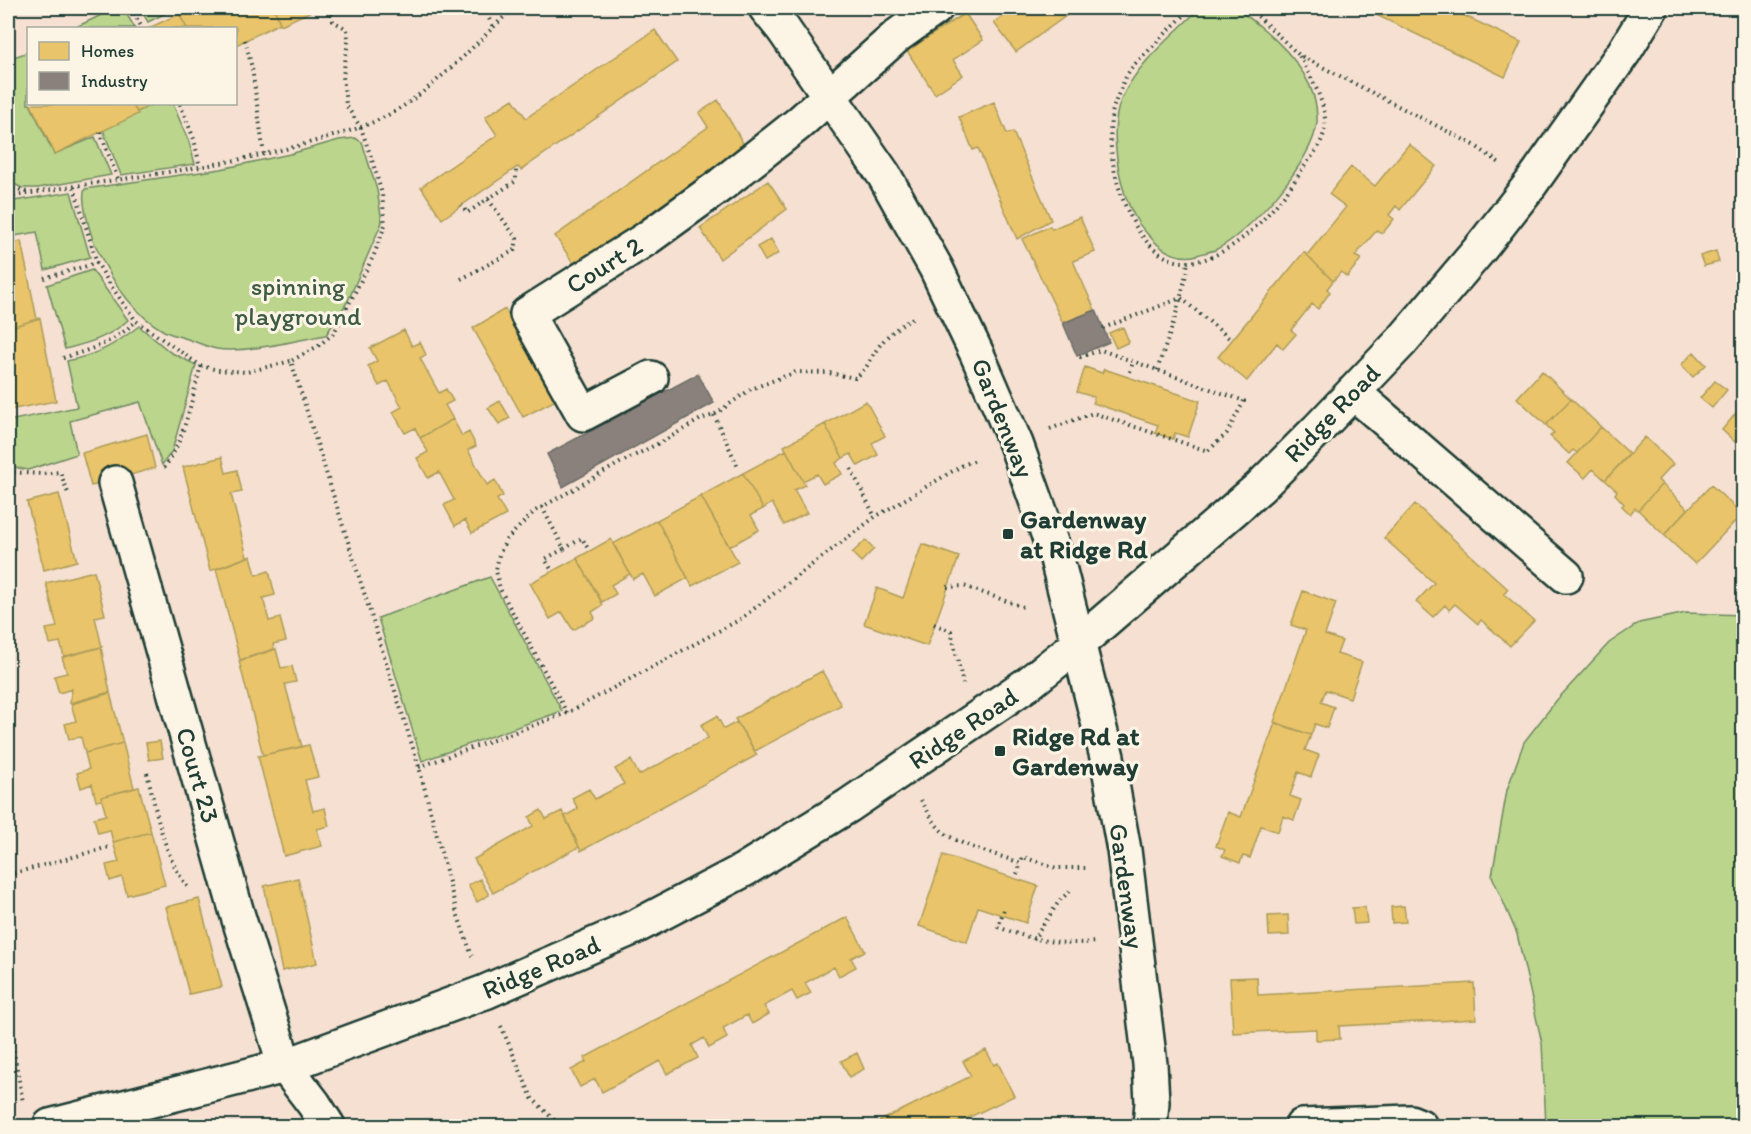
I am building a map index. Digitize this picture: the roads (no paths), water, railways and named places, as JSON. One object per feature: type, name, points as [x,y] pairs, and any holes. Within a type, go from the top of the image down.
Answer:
[{"type":"street","name":"Gardenway","points":[[766,8],[884,175],[936,268],[1016,444],[1057,559],[1107,757],[1125,866],[1150,1064],[1152,1102],[1150,1126]]},
{"type":"street","points":[[829,95],[898,35],[936,8]]},
{"type":"street","name":"Ridge Road","points":[[50,1126],[285,1066],[485,992],[637,926],[744,870],[848,806],[1029,683],[1078,644],[1260,487],[1401,342],[1480,249],[1530,185],[1624,52],[1651,8]]},
{"type":"street","name":"Court 2","points":[[651,378],[583,414],[527,314],[646,239],[773,144],[829,95]]},
{"type":"street","points":[[1353,392],[1566,576]]},
{"type":"street","name":"Court 23","points":[[115,483],[237,913],[285,1066],[328,1126]]},
{"type":"street","points":[[1302,1126],[1410,1122],[1420,1126]]},
{"type":"place","name":"Gardenway at Ridge Rd","points":[[1008,534]]},
{"type":"place","name":"Ridge Rd at Gardenway","points":[[1000,751]]},
{"type":"park label","name":"spinning playground","points":[[298,301]]}]
